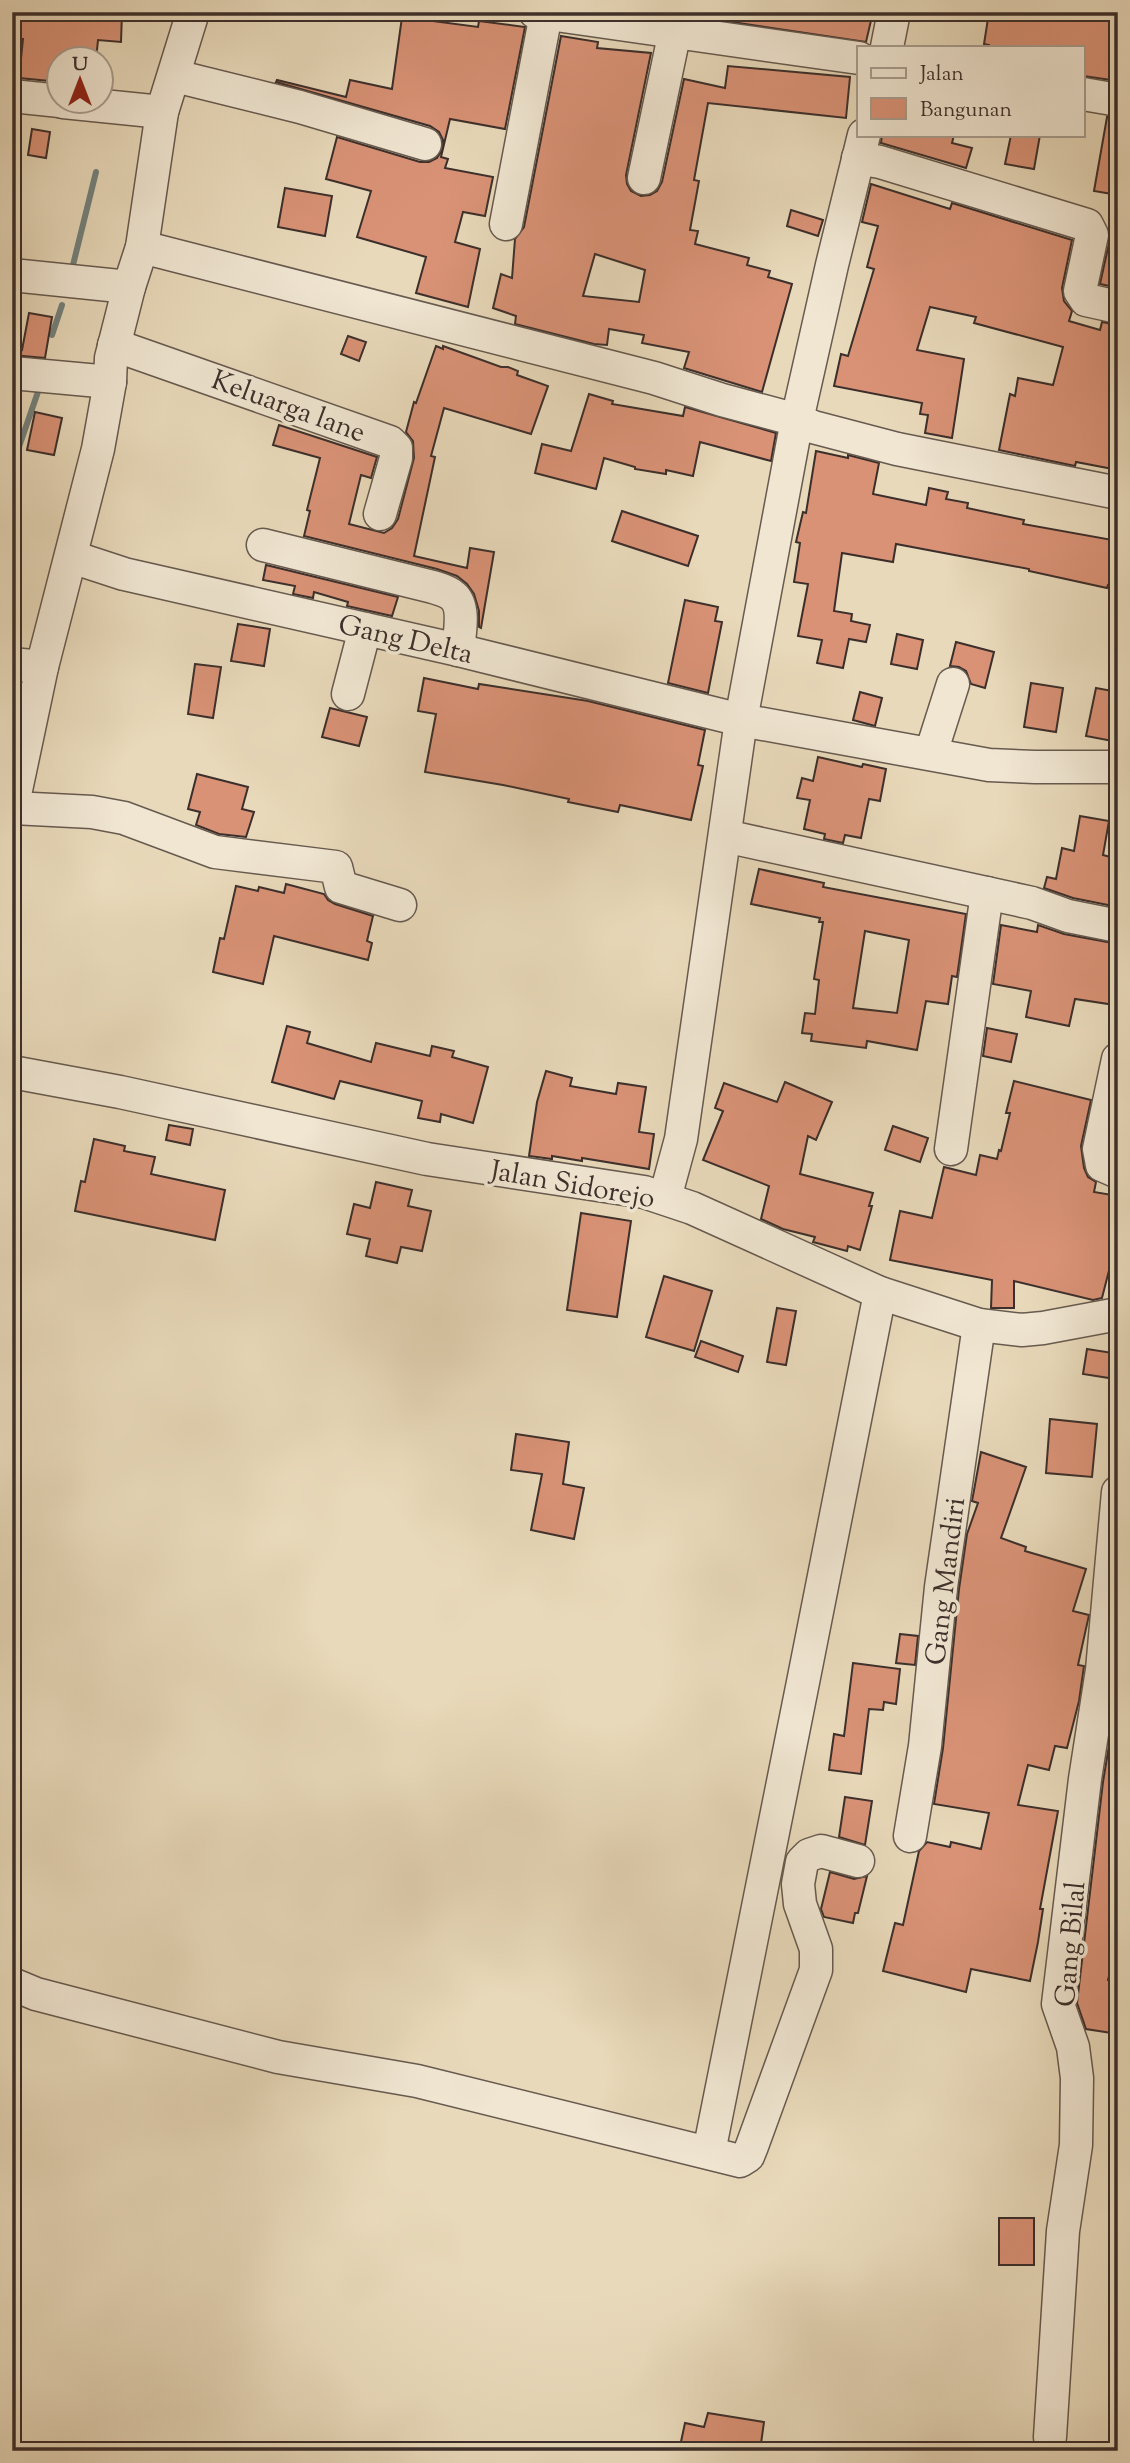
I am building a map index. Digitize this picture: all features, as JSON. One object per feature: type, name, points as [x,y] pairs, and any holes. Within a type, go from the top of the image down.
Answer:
[{"type":"street","points":[[193,12],[162,112],[142,247],[111,358],[110,382],[98,449],[72,557],[27,666],[12,808],[92,813],[124,818],[215,852],[336,867],[341,887],[400,905]]},
{"type":"street","points":[[887,46],[894,12]]},
{"type":"street","points":[[506,224],[541,13],[857,58]]},
{"type":"street","points":[[644,178],[675,31]]},
{"type":"street","points":[[175,76],[300,107],[425,144]]},
{"type":"street","points":[[1084,94],[1118,100]]},
{"type":"street","points":[[12,96],[46,99]]},
{"type":"street","points":[[116,107],[162,112]]},
{"type":"street","points":[[665,1198],[681,1139],[741,720],[797,420],[861,147],[880,162],[1087,225],[1092,235],[1080,291],[1086,300],[1118,307]]},
{"type":"street","points":[[142,247],[653,377],[813,427],[897,449],[1118,493]]},
{"type":"street","points":[[12,275],[129,287]]},
{"type":"street","name":"Keluarga lane","points":[[114,345],[390,442],[396,448],[396,458],[380,514]]},
{"type":"street","points":[[14,375],[110,382]]},
{"type":"street","points":[[263,545],[452,594],[458,601],[460,613],[458,650]]},
{"type":"street","name":"Gang Delta","points":[[72,557],[124,573],[458,650],[741,720],[989,765],[1035,768],[1118,767]]},
{"type":"street","points":[[348,694],[365,629]]},
{"type":"street","points":[[931,753],[953,684]]},
{"type":"street","points":[[725,836],[1032,903],[1068,916],[1118,926]]},
{"type":"street","points":[[951,1149],[986,893]]},
{"type":"street","points":[[1118,1059],[1099,1149],[1102,1165],[1118,1172]]},
{"type":"street","name":"Jalan Sidorejo","points":[[12,1072],[120,1092],[427,1159],[622,1188],[665,1198],[880,1293],[979,1325],[1022,1330],[1118,1314]]},
{"type":"street","points":[[709,2152],[880,1293]]},
{"type":"street","name":"Gang Mandiri","points":[[910,1836],[925,1746],[941,1587],[979,1325]]},
{"type":"street","name":"Gang Bilal","points":[[1049,2437],[1063,2231],[1076,2144],[1073,2047],[1058,2004],[1085,1779],[1102,1670],[1118,1492]]},
{"type":"street","points":[[12,1984],[36,1994],[278,2057],[417,2081],[734,2160],[745,2160],[816,1970],[816,1949],[800,1904],[798,1884],[802,1862],[809,1855],[821,1851],[858,1861]]},
{"type":"building","points":[[20,12],[122,12],[121,42],[98,40],[97,46],[46,46],[46,81],[19,78],[23,39],[19,39]]},
{"type":"building","points":[[699,12],[873,12],[866,42],[698,17]]},
{"type":"building","points":[[989,12],[1118,12],[1118,81],[1084,76],[1084,46],[984,44]]},
{"type":"building","points":[[402,17],[478,27],[479,21],[525,27],[505,129],[450,119],[441,157],[448,159],[445,168],[493,177],[485,216],[463,212],[455,242],[480,249],[468,307],[416,293],[426,257],[357,237],[371,191],[326,179],[337,137],[420,162],[429,162],[437,158],[442,150],[443,140],[439,132],[430,126],[276,82],[277,80],[346,97],[350,80],[392,89]]},
{"type":"building","points":[[561,36],[598,42],[597,48],[651,53],[626,175],[631,191],[641,196],[657,191],[662,182],[684,79],[725,88],[728,66],[850,77],[846,118],[708,103],[694,180],[699,181],[690,230],[698,231],[695,244],[749,258],[747,265],[770,271],[768,277],[792,284],[762,392],[684,368],[689,352],[642,343],[644,335],[609,329],[607,345],[594,344],[515,324],[516,316],[493,308],[501,274],[512,278],[515,239],[524,227]],"holes":[[[595,254],[645,270],[639,302],[583,296]]]},
{"type":"building","points":[[1107,117],[1118,118],[1118,195],[1094,191]]},
{"type":"building","points":[[32,129],[50,132],[46,158],[28,155]]},
{"type":"building","points":[[882,136],[954,136],[952,143],[972,148],[966,168],[881,143]]},
{"type":"building","points":[[1011,136],[1040,136],[1034,169],[1005,164]]},
{"type":"building","points":[[871,184],[950,209],[952,203],[1072,240],[1062,288],[1064,301],[1072,311],[1069,321],[1100,330],[1102,322],[1118,325],[1118,470],[1076,462],[1075,466],[999,450],[1010,394],[1015,396],[1018,378],[1053,385],[1063,347],[974,323],[976,317],[930,307],[917,350],[964,359],[952,438],[925,433],[928,415],[920,414],[922,403],[834,386],[841,354],[848,356],[874,269],[867,267],[878,226],[862,222]]},
{"type":"building","points":[[285,188],[332,196],[325,236],[278,227]]},
{"type":"building","points":[[791,210],[823,220],[818,236],[787,226]]},
{"type":"building","points":[[1109,243],[1118,245],[1118,288],[1100,284]]},
{"type":"building","points":[[29,313],[52,317],[45,358],[12,355],[12,348],[22,350]]},
{"type":"building","points":[[348,336],[366,342],[359,361],[341,354]]},
{"type":"building","points":[[436,346],[508,367],[518,371],[517,375],[548,386],[531,434],[444,408],[431,456],[435,457],[414,556],[467,568],[470,548],[494,552],[481,628],[474,594],[457,576],[304,536],[310,511],[307,510],[320,458],[273,445],[279,425],[377,457],[371,478],[361,475],[349,524],[384,533],[392,528],[398,519],[414,458],[413,441],[406,432],[414,402],[416,403]]},
{"type":"building","points":[[589,394],[613,401],[612,404],[683,416],[685,407],[776,433],[771,461],[700,442],[693,476],[666,470],[666,474],[635,469],[604,458],[596,489],[535,473],[542,444],[571,451]]},
{"type":"building","points":[[35,412],[62,418],[54,455],[27,450]]},
{"type":"building","points":[[816,451],[879,463],[873,494],[926,505],[929,488],[948,492],[946,499],[968,503],[967,508],[1024,520],[1023,524],[1118,541],[1118,588],[1108,585],[1107,588],[1029,569],[896,544],[893,562],[842,553],[834,611],[852,614],[851,621],[870,625],[866,642],[849,639],[843,668],[817,663],[822,640],[798,636],[808,584],[794,582],[800,543],[796,542],[803,512],[806,513]]},
{"type":"building","points":[[622,511],[698,536],[688,566],[612,541]]},
{"type":"building","points":[[266,565],[398,597],[392,616],[347,606],[348,602],[314,592],[313,598],[293,594],[295,586],[263,580]]},
{"type":"building","points":[[685,600],[718,607],[715,621],[722,622],[708,693],[668,683]]},
{"type":"building","points":[[238,624],[270,629],[264,666],[231,661]]},
{"type":"building","points":[[897,634],[923,640],[917,669],[891,664]]},
{"type":"building","points":[[956,642],[994,652],[985,688],[971,684],[966,671],[950,666]]},
{"type":"building","points":[[195,664],[221,667],[213,718],[188,714]]},
{"type":"building","points":[[424,678],[478,689],[479,684],[588,701],[705,730],[698,765],[703,766],[691,820],[620,805],[618,812],[503,785],[425,772],[436,714],[418,711]]},
{"type":"building","points":[[1031,683],[1063,688],[1056,732],[1024,727]]},
{"type":"building","points":[[1096,688],[1118,692],[1118,742],[1086,736]]},
{"type":"building","points":[[860,692],[882,698],[875,726],[853,720]]},
{"type":"building","points":[[330,708],[367,717],[359,746],[322,737]]},
{"type":"building","points":[[818,757],[862,767],[863,764],[886,769],[880,801],[869,799],[861,838],[845,835],[843,843],[824,839],[825,834],[804,829],[810,800],[797,798],[802,778],[813,781]]},
{"type":"building","points":[[197,774],[248,787],[242,809],[254,812],[246,837],[219,834],[196,825],[200,812],[188,809]]},
{"type":"building","points":[[1080,816],[1109,821],[1103,855],[1118,859],[1118,907],[1073,898],[1044,888],[1047,877],[1056,879],[1062,848],[1074,851]]},
{"type":"building","points":[[759,869],[824,883],[823,887],[966,914],[957,977],[952,976],[948,1004],[926,1001],[917,1050],[867,1041],[866,1048],[811,1041],[812,1034],[802,1033],[805,1013],[815,1014],[819,980],[814,979],[823,922],[819,922],[820,918],[751,904]],"holes":[[[865,931],[909,940],[897,1013],[853,1008]]]},
{"type":"building","points":[[286,884],[324,894],[335,904],[373,916],[367,941],[372,943],[368,960],[274,936],[263,984],[213,972],[220,938],[224,939],[236,886],[258,891],[259,887],[284,893]]},
{"type":"building","points":[[1001,925],[1037,932],[1038,925],[1064,934],[1118,944],[1118,987],[1115,1005],[1075,999],[1069,1026],[1026,1017],[1031,991],[993,984]]},
{"type":"building","points":[[287,1026],[310,1032],[307,1043],[371,1062],[376,1043],[430,1056],[432,1046],[454,1051],[452,1057],[488,1067],[473,1123],[441,1114],[440,1122],[418,1118],[422,1101],[340,1081],[334,1099],[272,1082]]},
{"type":"building","points":[[987,1028],[1017,1034],[1011,1062],[983,1056]]},
{"type":"building","points":[[546,1071],[572,1078],[570,1086],[616,1094],[618,1083],[646,1087],[639,1132],[654,1134],[649,1169],[582,1158],[582,1161],[552,1156],[552,1159],[529,1156],[537,1102]]},
{"type":"building","points":[[1014,1081],[1091,1100],[1081,1146],[1084,1168],[1088,1177],[1096,1182],[1094,1192],[1118,1196],[1118,1235],[1102,1298],[1093,1300],[1014,1281],[1014,1308],[991,1308],[992,1280],[890,1260],[900,1211],[932,1218],[944,1167],[976,1175],[980,1155],[997,1159],[1010,1113],[1006,1113]]},
{"type":"building","points":[[785,1082],[832,1102],[816,1140],[808,1136],[800,1174],[873,1193],[860,1250],[848,1246],[847,1251],[813,1242],[815,1237],[783,1229],[761,1219],[769,1186],[703,1160],[723,1111],[715,1108],[724,1083],[777,1102]]},
{"type":"building","points":[[169,1125],[193,1129],[190,1145],[166,1140]]},
{"type":"building","points":[[893,1126],[928,1138],[920,1162],[885,1150]]},
{"type":"building","points":[[94,1139],[125,1146],[124,1151],[155,1157],[151,1174],[225,1190],[215,1240],[75,1211],[81,1181],[85,1182]]},
{"type":"building","points":[[376,1182],[412,1190],[408,1206],[431,1211],[422,1251],[401,1247],[397,1263],[366,1256],[370,1239],[347,1234],[354,1204],[370,1208]]},
{"type":"building","points":[[581,1213],[631,1221],[617,1317],[567,1310]]},
{"type":"building","points":[[664,1276],[712,1291],[694,1351],[646,1337]]},
{"type":"building","points":[[777,1308],[796,1311],[786,1365],[767,1362]]},
{"type":"building","points":[[701,1341],[743,1356],[738,1372],[695,1357]]},
{"type":"building","points":[[1087,1349],[1113,1353],[1109,1378],[1083,1374]]},
{"type":"building","points":[[1050,1419],[1097,1424],[1092,1477],[1046,1473]]},
{"type":"building","points":[[516,1434],[569,1442],[563,1484],[584,1488],[574,1539],[531,1530],[542,1474],[511,1470]]},
{"type":"building","points":[[981,1452],[1026,1467],[1001,1538],[1026,1547],[1025,1551],[1086,1569],[1073,1611],[1089,1615],[1078,1665],[1084,1666],[1079,1701],[1067,1748],[1055,1746],[1049,1770],[1028,1765],[1018,1805],[1058,1811],[1030,1981],[971,1969],[966,1992],[883,1971],[895,1923],[903,1925],[919,1851],[927,1842],[950,1847],[951,1842],[981,1849],[989,1813],[934,1804],[943,1748],[967,1534],[978,1503],[972,1501]]},
{"type":"building","points":[[900,1634],[918,1636],[915,1665],[896,1663]]},
{"type":"building","points":[[853,1663],[900,1669],[896,1704],[884,1702],[883,1710],[869,1709],[861,1774],[829,1770],[834,1734],[844,1736]]},
{"type":"building","points":[[1114,1715],[1118,1715],[1118,1940],[1108,1980],[1118,1982],[1111,2012],[1118,2013],[1118,2034],[1086,2029],[1077,2003],[1103,1782]]},
{"type":"building","points":[[845,1797],[872,1801],[865,1845],[839,1837]]},
{"type":"building","points":[[830,1872],[854,1879],[867,1876],[853,1923],[824,1917],[821,1909]]},
{"type":"building","points":[[999,2218],[1034,2218],[1034,2265],[999,2265]]},
{"type":"building","points":[[708,2413],[764,2422],[760,2451],[679,2451],[685,2423],[704,2427]]},
{"type":"waterway","points":[[72,269],[96,172]]},
{"type":"waterway","points":[[52,335],[62,305]]},
{"type":"waterway","points":[[12,467],[40,386]]}]
